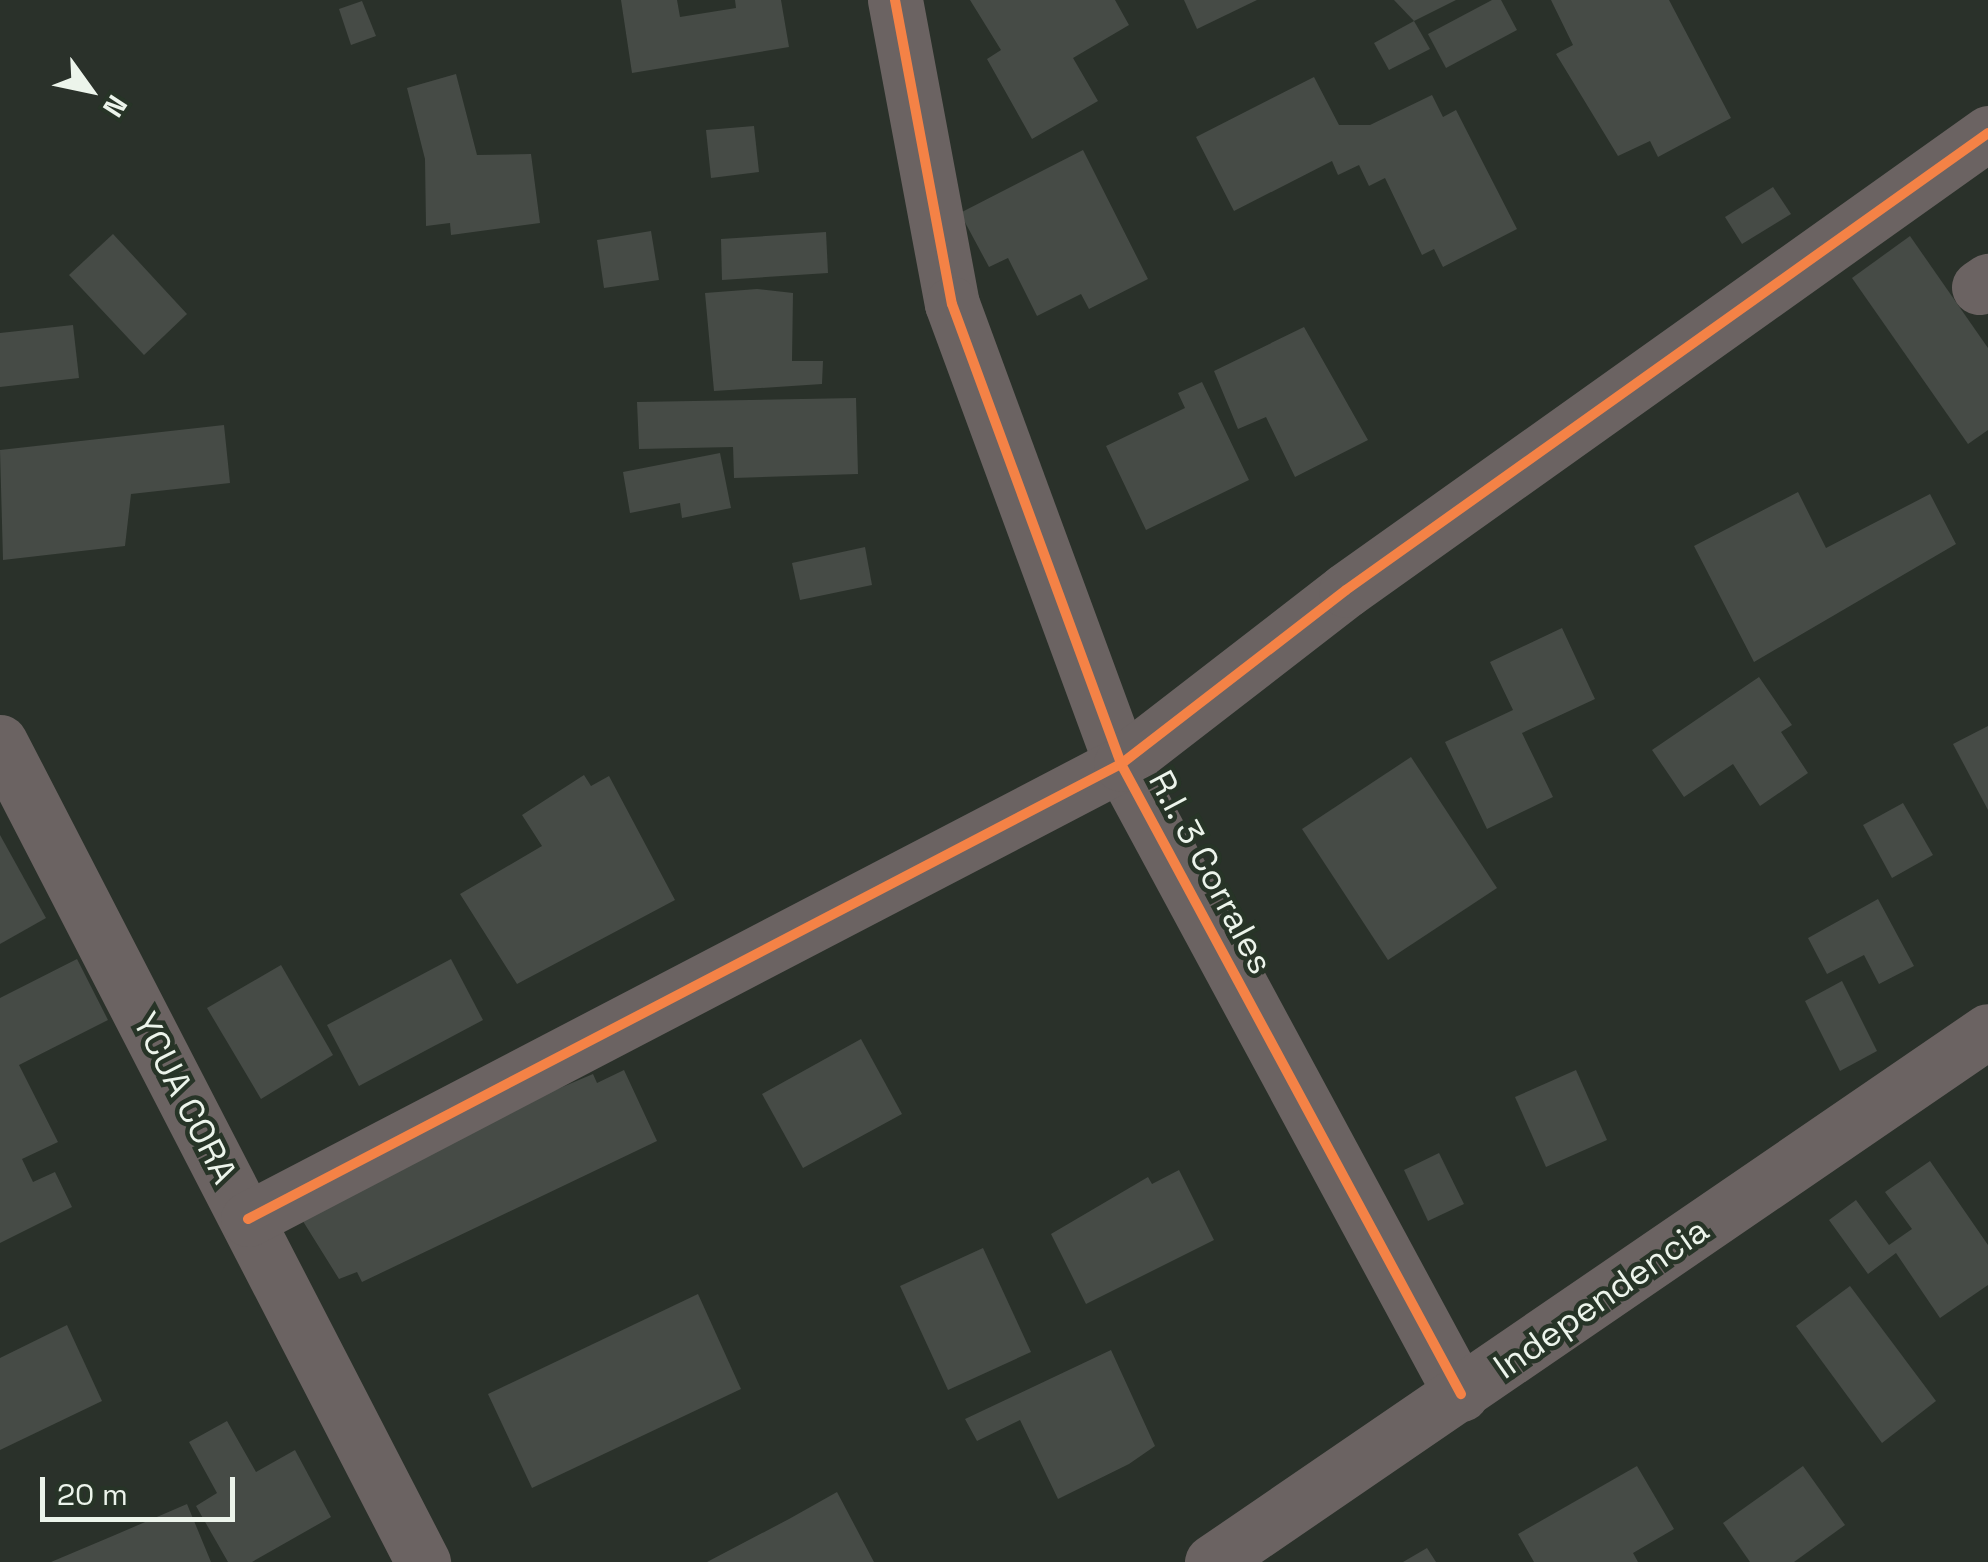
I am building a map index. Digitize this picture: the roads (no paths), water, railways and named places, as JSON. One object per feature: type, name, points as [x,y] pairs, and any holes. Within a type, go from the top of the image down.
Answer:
[{"type":"street","name":"R.I. 3 Corrales","points":[[894,0],[952,304],[1121,764],[1461,1394]]},
{"type":"street","points":[[248,1219],[1121,764],[1346,590],[1988,133]]},
{"type":"street","name":"YCUA CORA","points":[[0,742],[423,1562]]},
{"type":"street","name":"Independencia","points":[[1212,1562],[1988,1031]]}]
